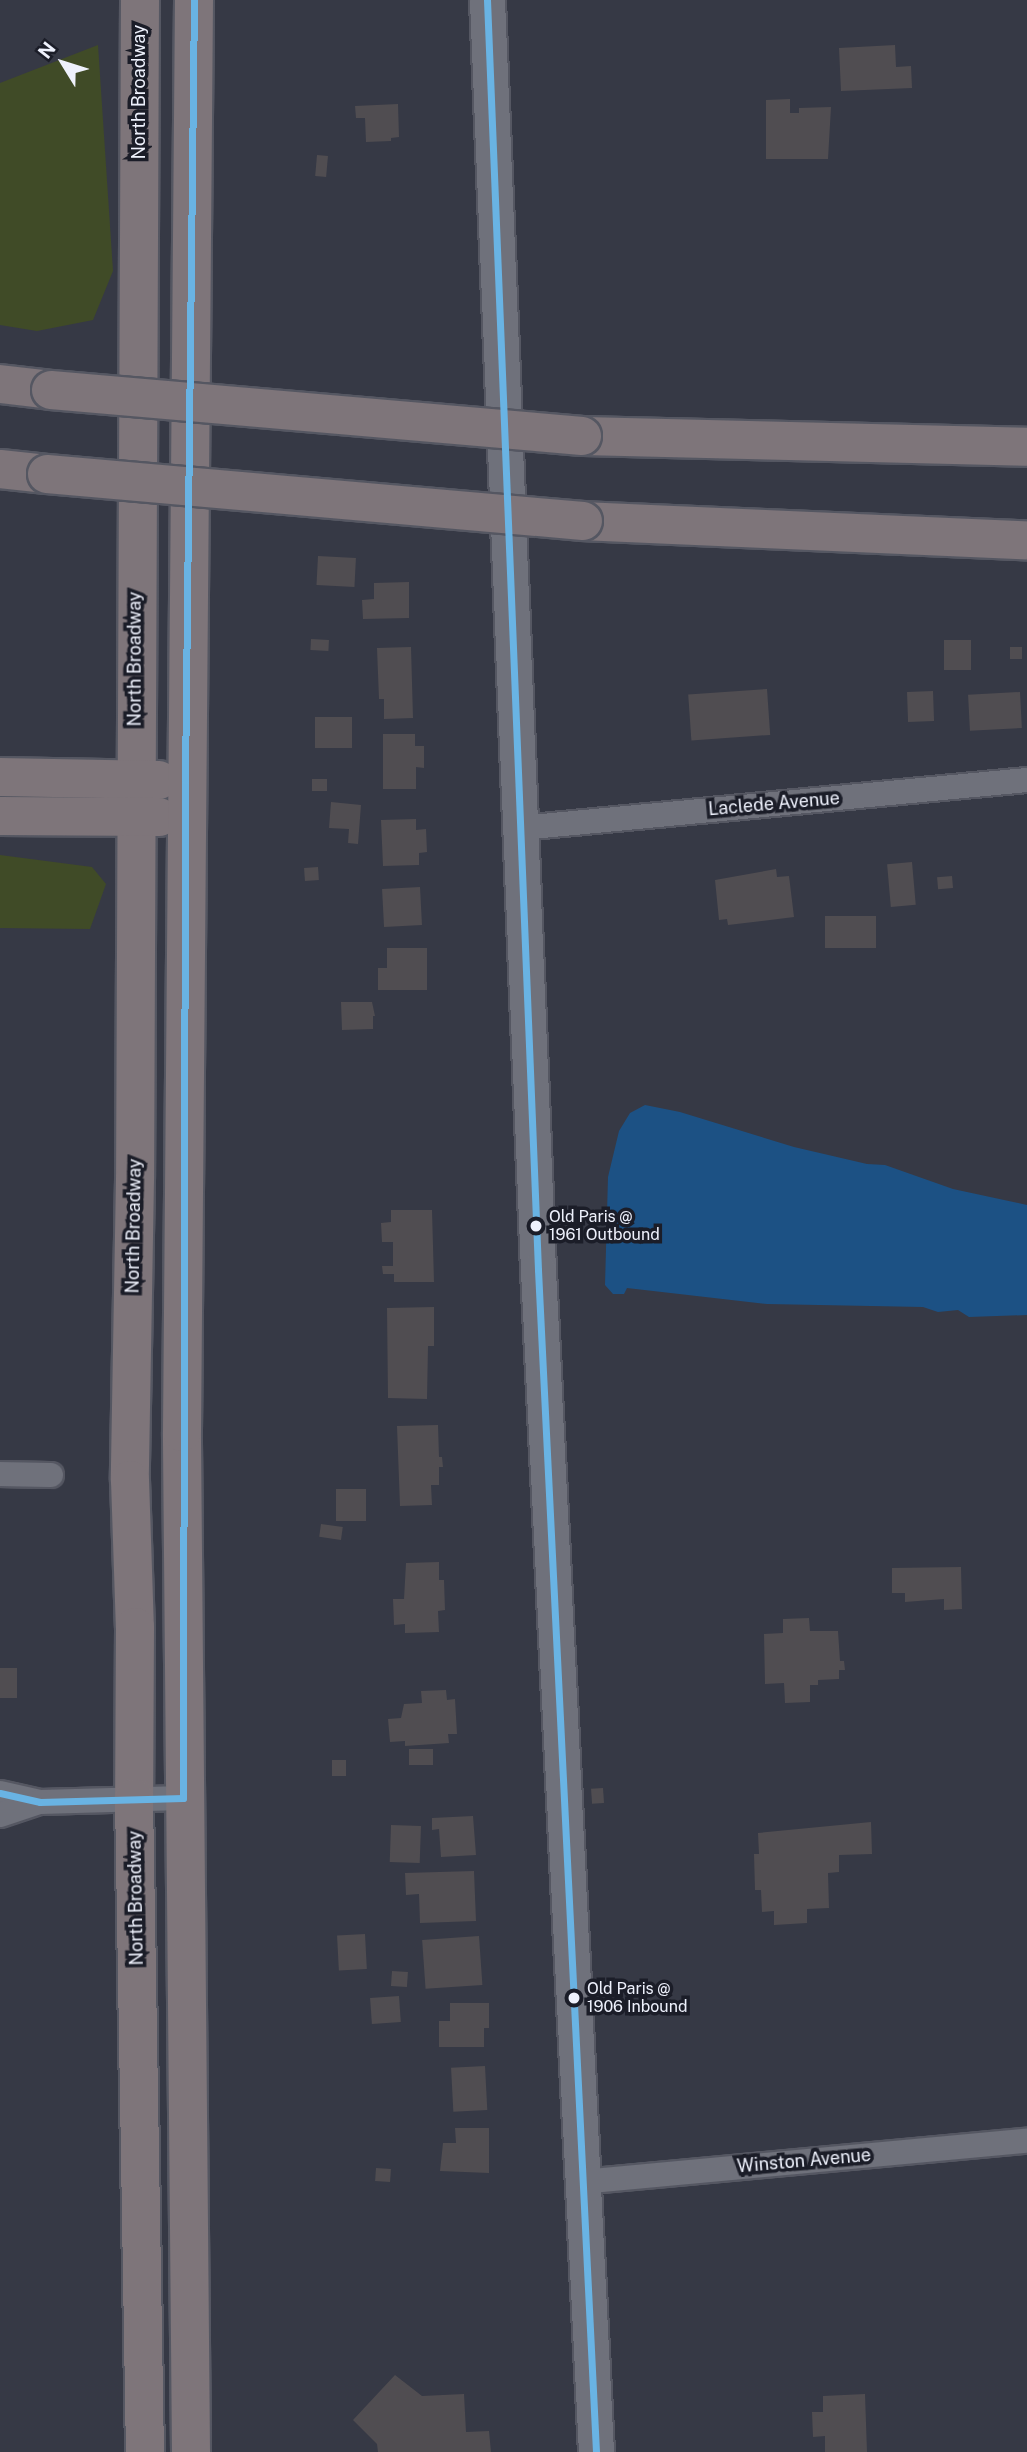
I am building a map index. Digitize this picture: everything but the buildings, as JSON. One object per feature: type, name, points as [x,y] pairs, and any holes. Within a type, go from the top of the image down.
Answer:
[{"type":"highway","name":"North Broadway","points":[[140,0],[134,780],[135,1180],[130,1480],[135,1627],[134,1798],[145,2452]]},
{"type":"highway","points":[[191,2452],[183,1798],[186,798],[194,0]]},
{"type":"highway","points":[[0,384],[582,436],[1027,447]]},
{"type":"highway","points":[[0,470],[583,522],[1027,540]]},
{"type":"highway","points":[[0,777],[134,780],[186,798]]},
{"type":"highway","points":[[0,816],[135,818],[186,798]]},
{"type":"street","points":[[487,0],[521,828],[596,2452]]},
{"type":"street","name":"Laclede Avenue","points":[[521,828],[1027,780]]},
{"type":"street","points":[[0,1474],[51,1475]]},
{"type":"street","points":[[0,1793],[40,1802],[183,1798]]},
{"type":"street","points":[[0,1815],[40,1802]]},
{"type":"street","name":"Winston Avenue","points":[[582,2182],[1027,2141]]},
{"type":"green space","points":[[98,45],[113,271],[93,320],[37,331],[0,325],[0,83]]},
{"type":"green space","points":[[0,855],[92,867],[106,884],[90,929],[0,928]]},
{"type":"water","points":[[645,1105],[680,1112],[794,1147],[867,1164],[885,1165],[953,1189],[1027,1205],[1027,1315],[969,1317],[958,1310],[938,1312],[923,1307],[767,1304],[627,1288],[624,1294],[613,1294],[605,1285],[608,1177],[619,1131],[630,1113]]},
{"type":"transit line","points":[[0,1793],[40,1802],[183,1798],[185,780],[194,0]]},
{"type":"transit line","points":[[487,0],[538,1270],[596,2452]]},
{"type":"place","name":"Old Paris @ 1961 Outbound","points":[[536,1226]]},
{"type":"place","name":"Old Paris @ 1906 Inbound","points":[[574,1998]]}]
